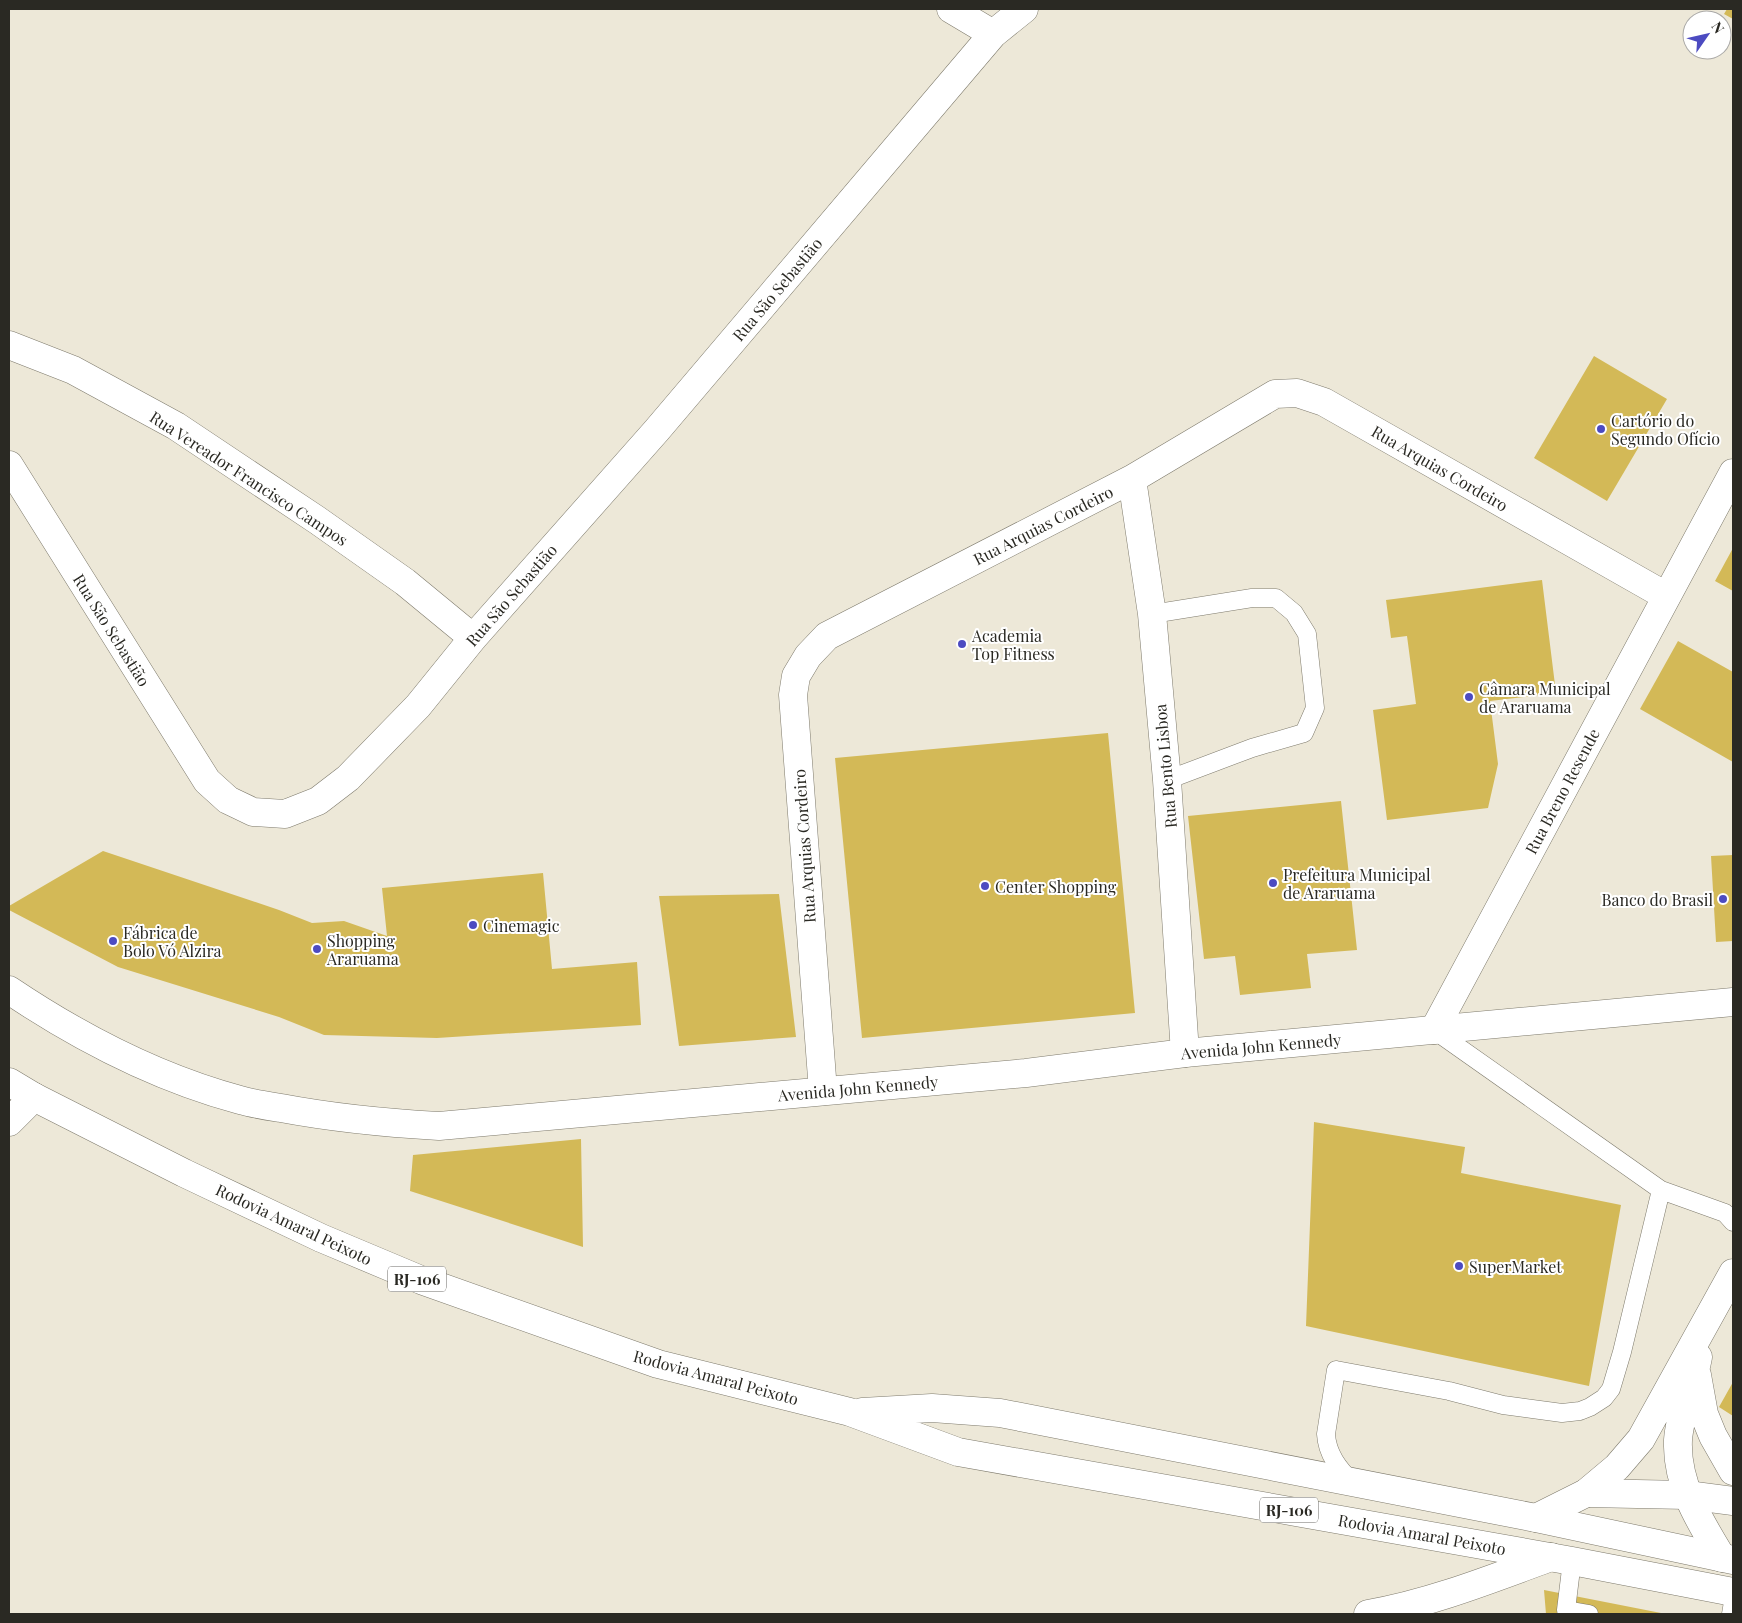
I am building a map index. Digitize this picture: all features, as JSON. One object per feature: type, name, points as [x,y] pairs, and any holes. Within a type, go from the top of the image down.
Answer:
[{"type":"main road","points":[[951,9],[993,34]]},
{"type":"main road","name":"Rua São Sebastião","points":[[9,465],[207,782],[228,800],[253,812],[285,814],[318,801],[348,778],[418,706],[473,638],[657,430],[993,34],[1024,9]]},
{"type":"main road","name":"Rua Vereador Francisco Campos","points":[[9,345],[73,370],[176,426],[405,582],[473,638]]},
{"type":"main road","name":"Rua Arquias Cordeiro","points":[[823,1091],[793,696],[796,676],[808,656],[827,636],[1132,480],[1275,394],[1297,393],[1324,402],[1666,596]]},
{"type":"main road","name":"Rua Breno Resende","points":[[1434,1030],[1733,472]]},
{"type":"main road","name":"Rua Bento Lisboa","points":[[1132,480],[1152,614],[1167,780],[1185,1053]]},
{"type":"main road","name":"Avenida John Kennedy","points":[[9,990],[30,1004],[112,1050],[175,1079],[241,1101],[317,1115],[378,1122],[440,1126],[1026,1073],[1185,1053],[1733,1002]]},
{"type":"main road","name":"Rodovia Amaral Peixoto","points":[[9,1082],[34,1097],[184,1173],[321,1238],[420,1280],[658,1364],[850,1412],[958,1452],[1561,1559],[1733,1592]]},
{"type":"main road","points":[[9,1122],[34,1097]]},
{"type":"main road","points":[[1536,1518],[1586,1493],[1617,1467],[1641,1439],[1733,1273]]},
{"type":"main road","points":[[1705,1324],[1696,1367],[1682,1417],[1678,1440],[1680,1466],[1687,1494],[1701,1524],[1728,1559]]},
{"type":"main road","points":[[1696,1367],[1704,1414],[1713,1436],[1733,1471]]},
{"type":"main road","name":"Rodovia Amaral Peixoto","points":[[850,1412],[932,1408],[1000,1413],[1536,1518],[1728,1559]]},
{"type":"main road","points":[[1586,1493],[1687,1494],[1733,1501]]},
{"type":"main road","points":[[1368,1614],[1398,1609],[1561,1559]]},
{"type":"lane","points":[[1152,614],[1252,598],[1276,598],[1294,613],[1307,634],[1315,708],[1304,733],[1252,748],[1167,780]]},
{"type":"lane","points":[[1434,1030],[1661,1190],[1725,1213],[1733,1222]]},
{"type":"lane","points":[[1352,1482],[1340,1469],[1327,1444],[1327,1426],[1336,1370],[1449,1391],[1503,1404],[1562,1413],[1590,1407],[1604,1398],[1611,1390],[1622,1352],[1661,1190]]},
{"type":"lane","points":[[1561,1559],[1566,1610],[1589,1614]]},
{"type":"lane","points":[[1731,1614],[1733,1602]]},
{"type":"building","name":"Cartório do Segundo Ofício","points":[[1594,356],[1667,399],[1607,501],[1534,458]]},
{"type":"building","points":[[1733,548],[1733,591],[1715,581]]},
{"type":"building","name":"Câmara Municipal de Araruama","points":[[1542,580],[1556,693],[1490,701],[1498,764],[1488,808],[1387,820],[1373,710],[1416,704],[1407,636],[1391,638],[1386,600]]},
{"type":"building","points":[[1678,641],[1733,672],[1733,762],[1640,709]]},
{"type":"building","name":"Center Shopping","points":[[1108,733],[1135,1013],[862,1038],[835,758]]},
{"type":"building","name":"Prefeitura Municipal de Araruama","points":[[1341,801],[1357,950],[1307,954],[1311,988],[1240,995],[1235,956],[1204,959],[1188,816]]},
{"type":"building","name":"Shopping Araruama","points":[[103,851],[279,910],[312,923],[344,921],[387,936],[382,888],[543,873],[552,969],[637,962],[641,1025],[437,1038],[324,1035],[279,1017],[118,967],[9,910],[9,906]]},
{"type":"building","name":"Banco do Brasil","points":[[1733,855],[1733,941],[1716,942],[1711,856]]},
{"type":"building","points":[[779,894],[796,1037],[679,1046],[659,896]]},
{"type":"building","name":"SuperMarket","points":[[1314,1122],[1465,1147],[1461,1173],[1621,1205],[1589,1386],[1306,1326]]},
{"type":"building","points":[[581,1139],[583,1247],[410,1191],[413,1155]]},
{"type":"building","points":[[1733,1382],[1733,1416],[1719,1407]]},
{"type":"building","points":[[1544,1590],[1661,1613],[1661,1614],[1546,1614]]},
{"type":"place","name":"Cartório do Segundo Ofício","points":[[1601,429]]},
{"type":"place","name":"Academia Top Fitness","points":[[962,644]]},
{"type":"place","name":"Câmara Municipal de Araruama","points":[[1469,697]]},
{"type":"place","name":"Prefeitura Municipal de Araruama","points":[[1273,883]]},
{"type":"place","name":"Center Shopping","points":[[985,886]]},
{"type":"place","name":"Banco do Brasil","points":[[1723,899]]},
{"type":"place","name":"Cinemagic","points":[[473,925]]},
{"type":"place","name":"Fábrica de Bolo Vó Alzira","points":[[113,941]]},
{"type":"place","name":"Shopping Araruama","points":[[317,949]]},
{"type":"place","name":"SuperMarket","points":[[1459,1266]]}]
